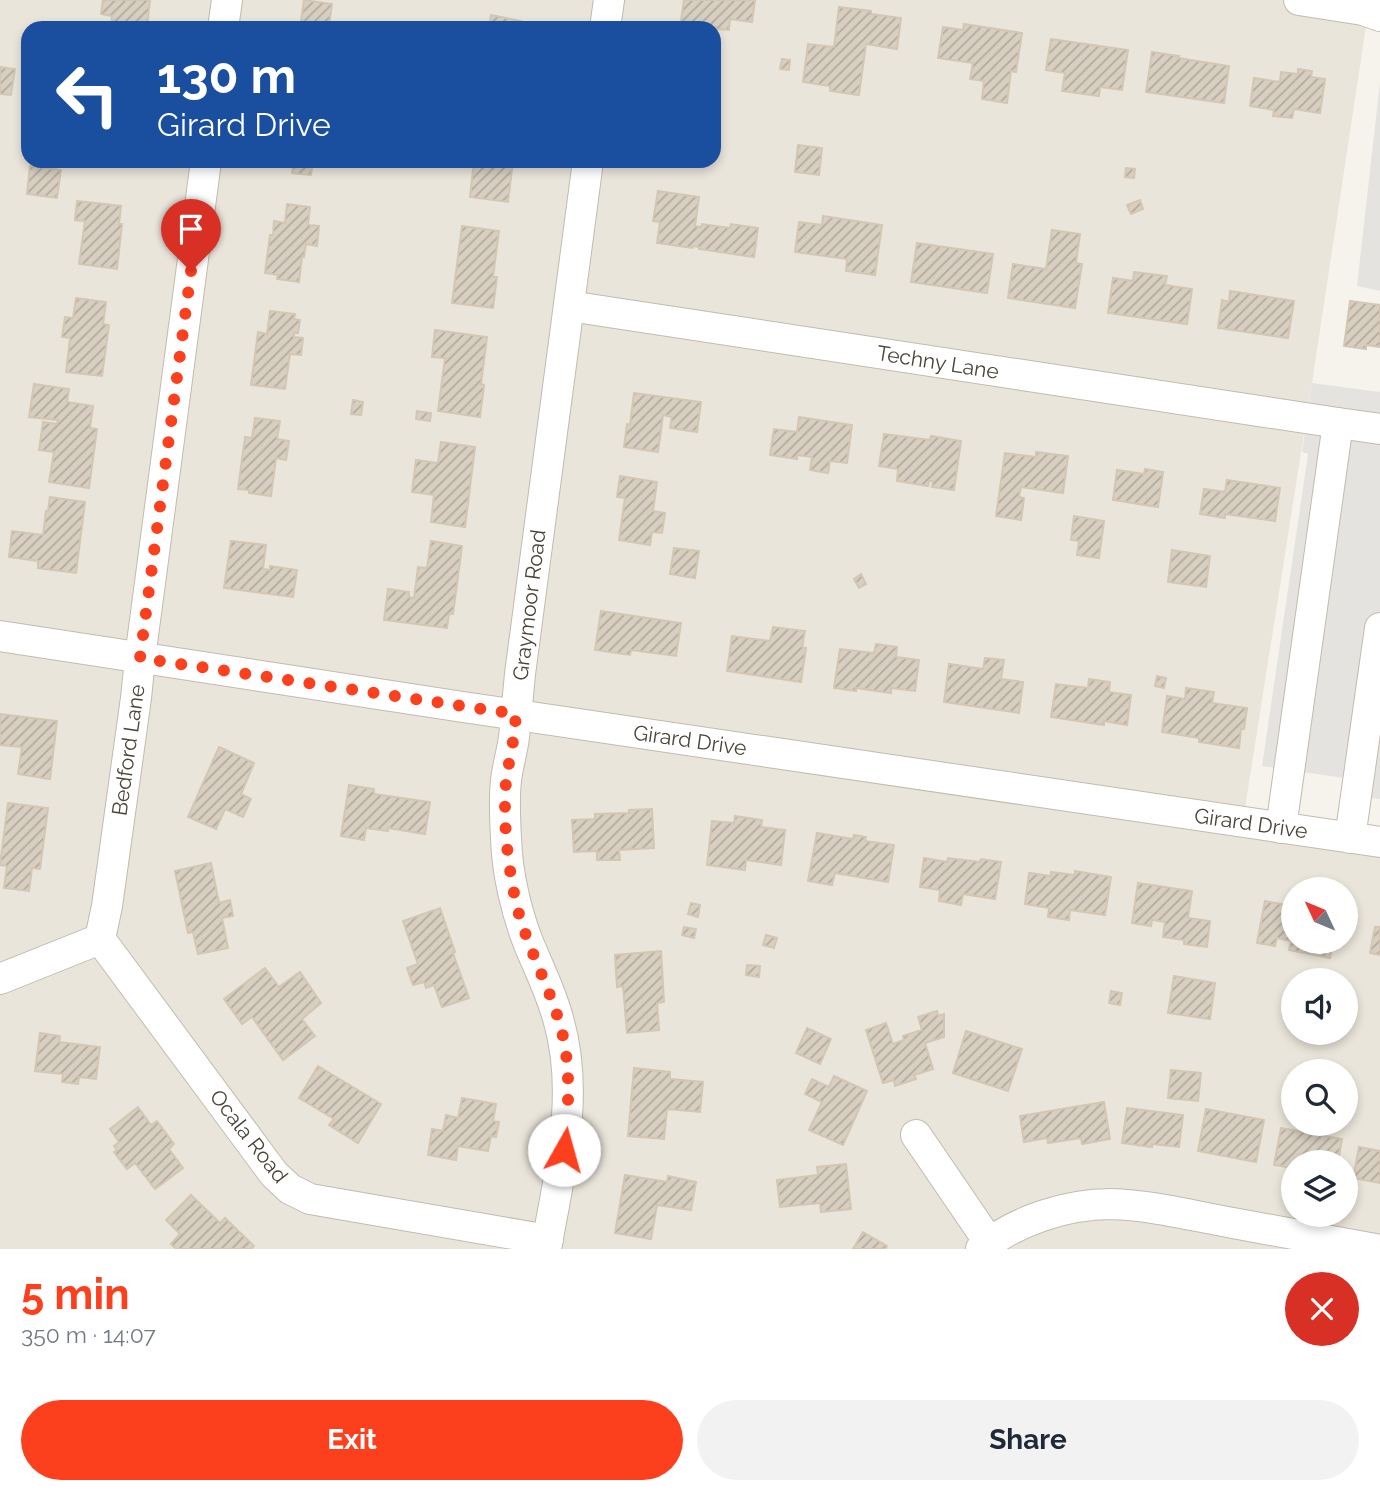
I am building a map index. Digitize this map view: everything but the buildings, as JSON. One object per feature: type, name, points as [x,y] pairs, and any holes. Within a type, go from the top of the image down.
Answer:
[{"type":"street","points":[[224,21],[227,0]]},
{"type":"street","points":[[606,21],[609,0]]},
{"type":"street","points":[[1299,0],[1372,13]]},
{"type":"street","name":"Bedford Lane","points":[[100,939],[136,698],[204,168]]},
{"type":"street","name":"Graymoor Road","points":[[547,1244],[564,1150],[569,1086],[565,1044],[559,1021],[527,940],[514,895],[506,840],[506,781],[587,168]]},
{"type":"street","name":"Techny Lane","points":[[569,306],[1380,429]]},
{"type":"street","points":[[1281,828],[1338,423]]},
{"type":"street","points":[[1350,838],[1380,628]]},
{"type":"street","name":"Girard Drive","points":[[0,636],[1380,842]]},
{"type":"street","points":[[0,979],[100,939]]},
{"type":"street","name":"Ocala Road","points":[[100,939],[274,1174],[290,1189],[310,1199],[547,1244]]},
{"type":"street","points":[[916,1135],[985,1246],[1032,1219],[1073,1208],[1113,1204],[1376,1249]]},
{"type":"shaded area","points":[[0,0],[1370,0],[1245,808],[1380,828],[1380,1249],[0,1249]]},
{"type":"shaded area","points":[[1380,82],[1380,291],[1357,286]]},
{"type":"shaded area","points":[[1312,383],[1380,392],[1380,799],[1363,797],[1365,781],[1262,766],[1308,454],[1302,452]]},
{"type":"route","points":[[191,271],[140,658],[516,714],[506,781],[506,840],[514,895],[527,940],[549,992],[565,1044],[569,1110],[564,1150]]}]
